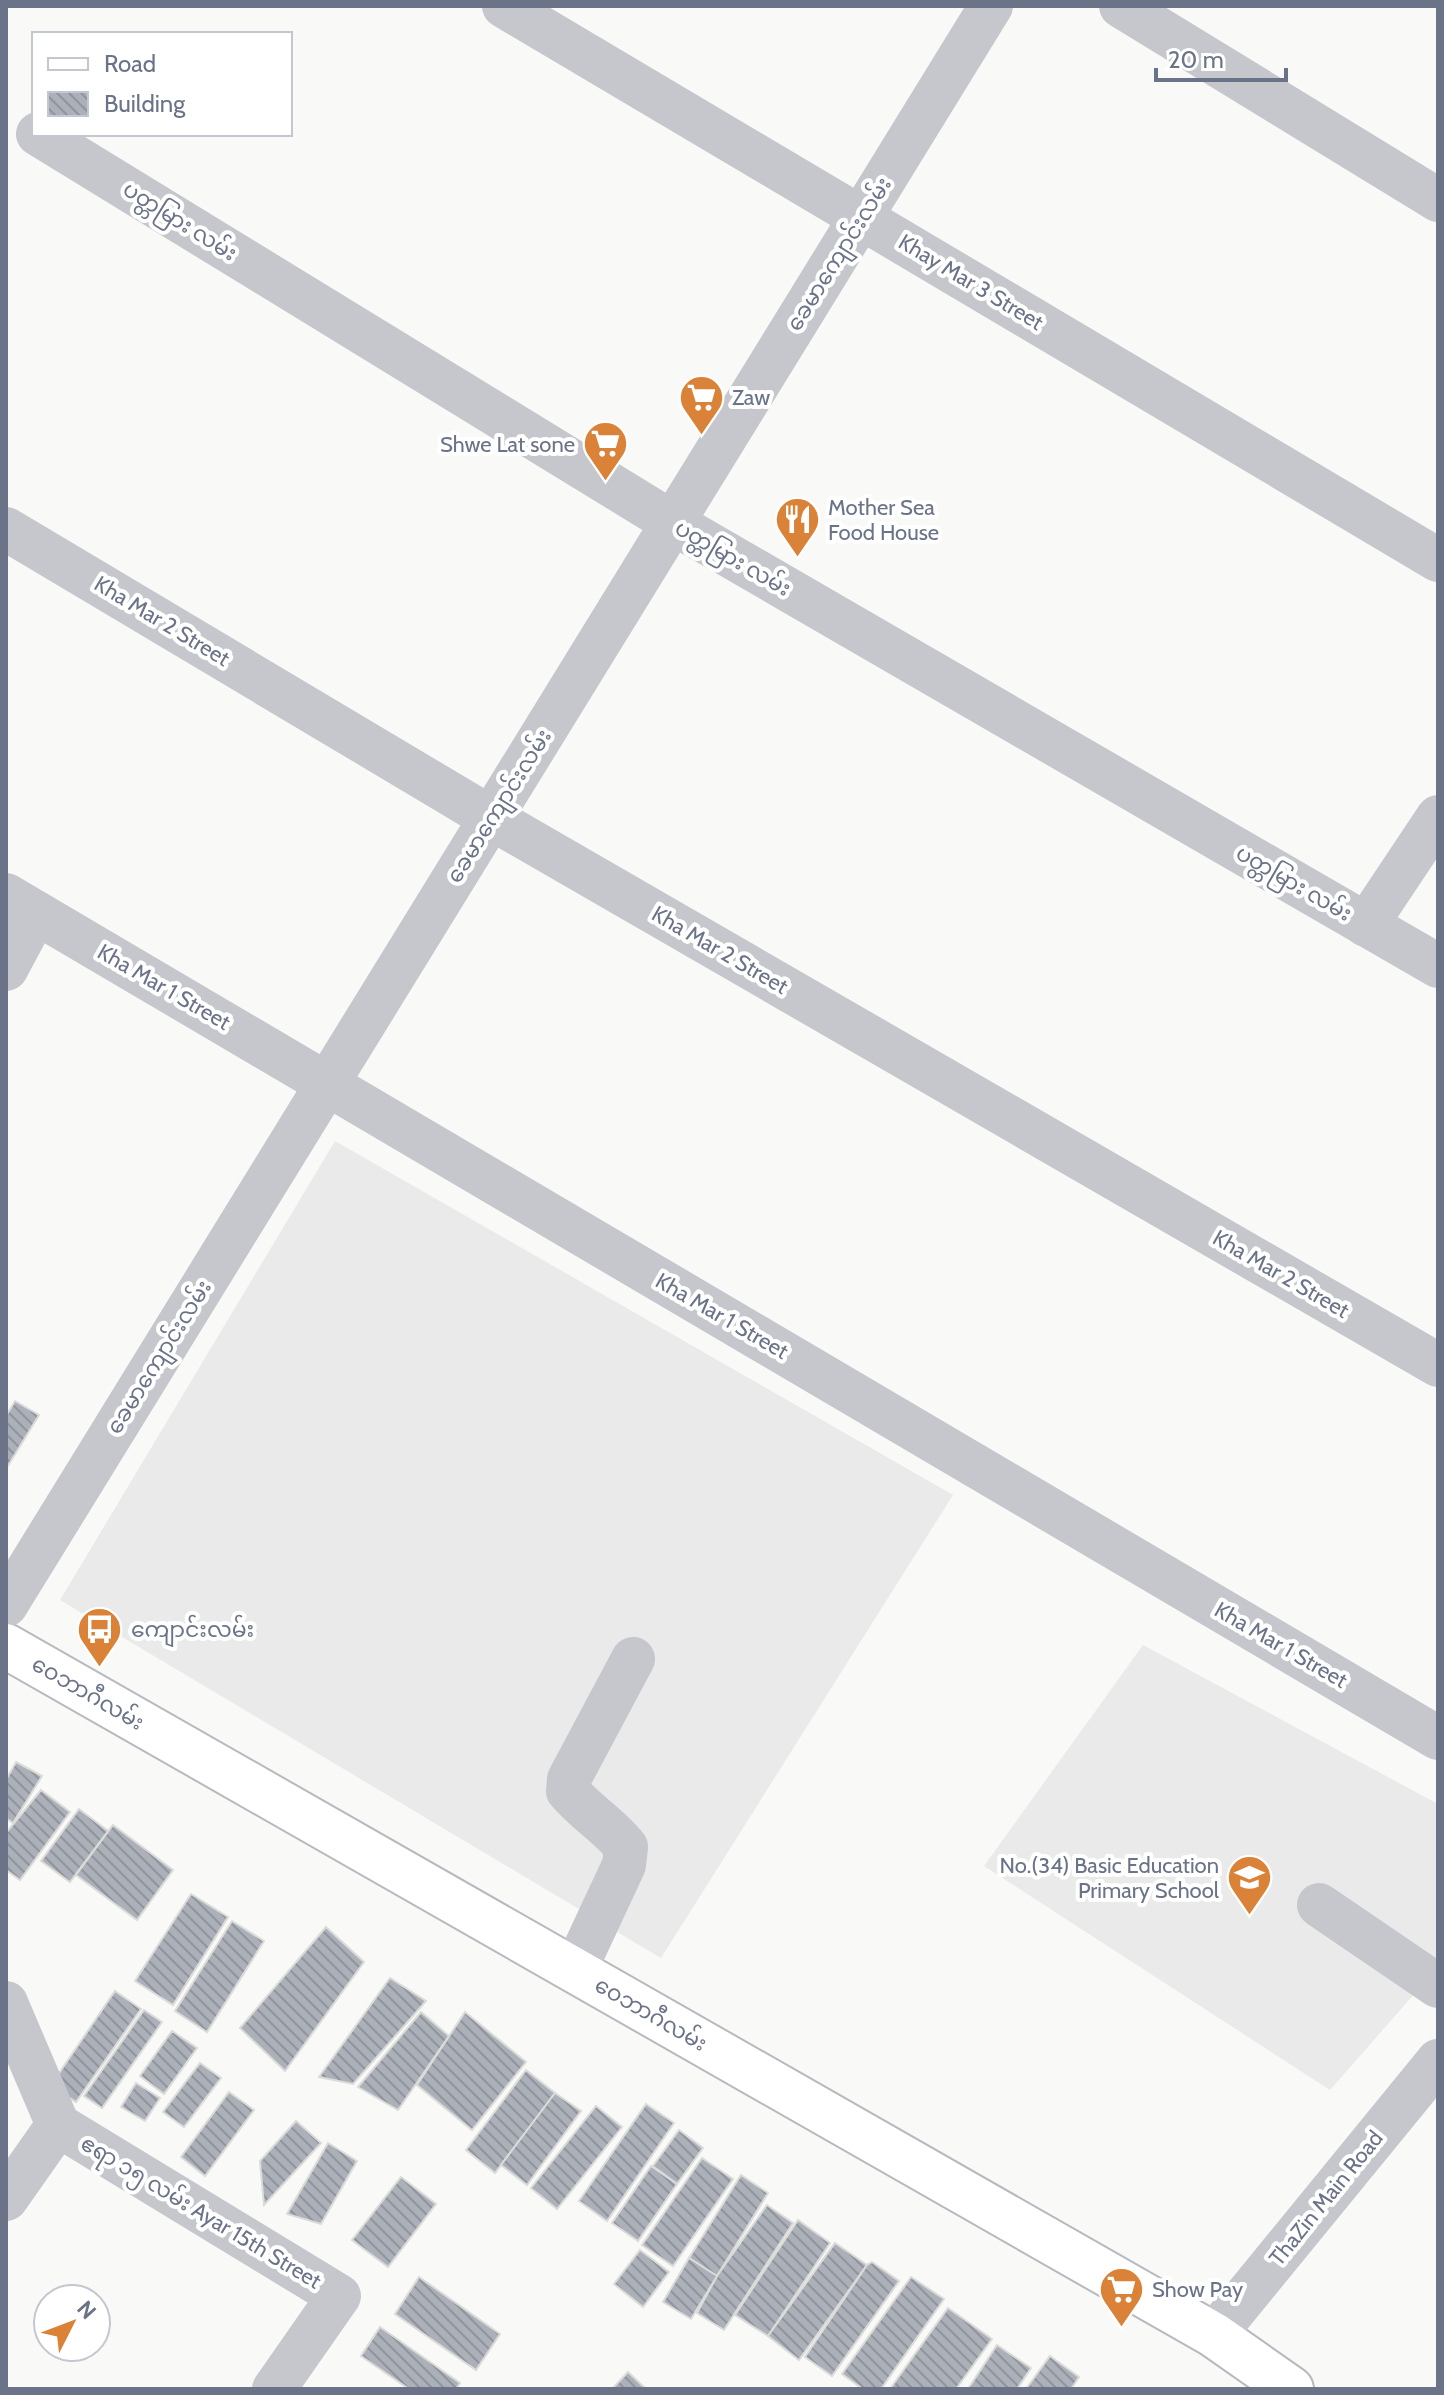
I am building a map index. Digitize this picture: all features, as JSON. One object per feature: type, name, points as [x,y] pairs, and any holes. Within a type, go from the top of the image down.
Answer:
[{"type":"main road","name":"ဝေဘာဂီလမ်း","points":[[6,1646],[1214,2335],[1291,2389]]},
{"type":"street","name":"Khay Mar 3 Street","points":[[504,6],[1438,560]]},
{"type":"street","name":"ခေမာကျောင်းလမ်း","points":[[6,1605],[991,6]]},
{"type":"street","points":[[1121,6],[1438,200]]},
{"type":"street","name":"ပတ္တမြား လမ်း","points":[[6,114],[32,130]]},
{"type":"street","name":"ပတ္တမြား လမ်း","points":[[41,136],[673,523],[1438,966]]},
{"type":"street","name":"Kha Mar 2 Street","points":[[6,529],[491,818],[1438,1365]]},
{"type":"street","points":[[1366,925],[1438,817]]},
{"type":"street","points":[[6,969],[21,904]]},
{"type":"street","name":"Kha Mar 1 Street","points":[[21,904],[1438,1738]]},
{"type":"street","points":[[575,1970],[624,1865],[626,1847],[615,1833],[577,1803],[568,1791],[569,1779],[633,1659]]},
{"type":"street","points":[[1319,1905],[1438,1986]]},
{"type":"street","points":[[6,2003],[58,2125]]},
{"type":"street","name":"ThaZin Main Road","points":[[1214,2335],[1438,2061]]},
{"type":"street","name":"ဧရာ ၁၅ လမ်း Ayar 15th Street","points":[[6,2199],[58,2125],[339,2296],[274,2389]]},
{"type":"shaded area","points":[[335,1141],[953,1495],[661,1958],[60,1600]]},
{"type":"shaded area","name":"No.(34) Basic Education Primary School","points":[[1143,1645],[1438,1804],[1438,1967],[1330,2090],[984,1866]]},
{"type":"building","points":[[15,1401],[39,1415],[6,1469],[6,1416]]},
{"type":"building","points":[[16,1762],[42,1776],[13,1823],[6,1818],[6,1780]]},
{"type":"building","points":[[41,1790],[70,1812],[20,1880],[6,1870],[6,1833]]},
{"type":"building","points":[[79,1809],[108,1831],[70,1882],[41,1861]]},
{"type":"building","points":[[113,1825],[173,1870],[137,1920],[76,1875]]},
{"type":"building","points":[[191,1894],[228,1917],[173,2005],[135,1981]]},
{"type":"building","points":[[232,1921],[264,1941],[207,2032],[175,2011]]},
{"type":"building","points":[[326,1927],[364,1962],[285,2071],[240,2028]]},
{"type":"building","points":[[390,1978],[426,2001],[353,2084],[319,2077]]},
{"type":"building","points":[[115,1991],[141,2009],[76,2102],[51,2085]]},
{"type":"building","points":[[144,2010],[162,2022],[102,2108],[84,2096]]},
{"type":"building","points":[[421,2012],[449,2036],[398,2110],[358,2087]]},
{"type":"building","points":[[465,2012],[526,2062],[472,2130],[417,2085]]},
{"type":"building","points":[[172,2031],[197,2048],[164,2094],[140,2076]]},
{"type":"building","points":[[200,2063],[221,2078],[184,2127],[163,2112]]},
{"type":"building","points":[[526,2070],[555,2093],[495,2173],[466,2150]]},
{"type":"building","points":[[136,2083],[160,2098],[145,2121],[121,2107]]},
{"type":"building","points":[[229,2092],[254,2110],[205,2176],[181,2157]]},
{"type":"building","points":[[555,2093],[581,2111],[527,2185],[501,2165]]},
{"type":"building","points":[[646,2104],[674,2123],[607,2221],[579,2201]]},
{"type":"building","points":[[596,2106],[622,2127],[557,2209],[531,2188]]},
{"type":"building","points":[[296,2121],[321,2143],[264,2205],[260,2161]]},
{"type":"building","points":[[679,2130],[703,2148],[677,2184],[653,2166]]},
{"type":"building","points":[[328,2143],[357,2161],[321,2224],[287,2214]]},
{"type":"building","points":[[702,2158],[733,2179],[673,2266],[642,2245]]},
{"type":"building","points":[[651,2166],[677,2184],[638,2241],[612,2223]]},
{"type":"building","points":[[741,2175],[768,2193],[717,2276],[689,2258]]},
{"type":"building","points":[[401,2177],[436,2204],[388,2267],[352,2240]]},
{"type":"building","points":[[767,2205],[793,2223],[724,2330],[697,2313],[717,2276]]},
{"type":"building","points":[[798,2220],[830,2243],[768,2336],[735,2315]]},
{"type":"building","points":[[835,2243],[867,2265],[799,2360],[768,2336]]},
{"type":"building","points":[[640,2250],[669,2272],[643,2307],[614,2284]]},
{"type":"building","points":[[689,2258],[717,2276],[691,2319],[663,2302]]},
{"type":"building","points":[[872,2262],[899,2281],[832,2376],[805,2357]]},
{"type":"building","points":[[419,2277],[500,2334],[476,2370],[395,2314]]},
{"type":"building","points":[[911,2277],[944,2299],[881,2389],[863,2389],[842,2374]]},
{"type":"building","points":[[948,2308],[992,2339],[956,2389],[890,2389]]},
{"type":"building","points":[[380,2327],[460,2383],[456,2389],[409,2389],[361,2356]]},
{"type":"building","points":[[997,2345],[1031,2368],[1017,2389],[968,2389]]},
{"type":"building","points":[[1050,2356],[1079,2377],[1071,2389],[1026,2389]]},
{"type":"building","points":[[628,2372],[646,2389],[612,2389]]},
{"type":"place","name":"Zaw","points":[[701,436]]},
{"type":"place","name":"Shwe Lat sone","points":[[606,483]]},
{"type":"place","name":"Mother Sea Food House","points":[[797,559]]},
{"type":"place","name":"ကျောင်းလမ်း","points":[[100,1668]]},
{"type":"place","name":"No.(34) Basic Education Primary School","points":[[1250,1917]]},
{"type":"place","name":"Show Pay","points":[[1121,2328]]}]
